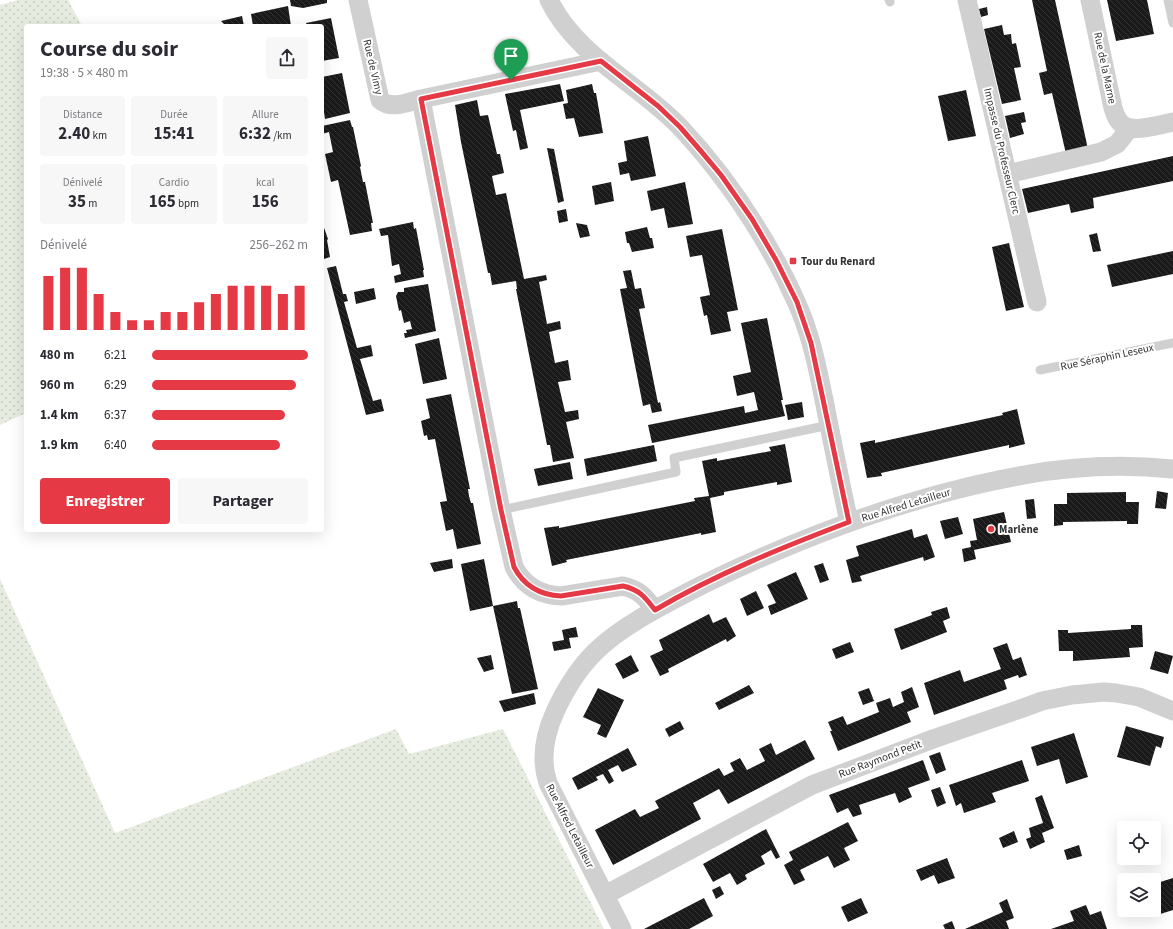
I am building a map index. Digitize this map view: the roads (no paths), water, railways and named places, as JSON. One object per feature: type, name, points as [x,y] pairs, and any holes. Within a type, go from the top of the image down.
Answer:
[{"type":"street","name":"Rue de Vimy","points":[[358,0],[378,96],[383,103],[391,106],[601,61]]},
{"type":"street","points":[[549,0],[560,19],[575,38],[680,127],[721,175],[752,219],[776,260],[802,315],[813,350],[849,522]]},
{"type":"street","name":"Impasse du Professeur Clerc","points":[[967,0],[1037,302]]},
{"type":"street","name":"Rue de la Marne","points":[[1090,0],[1113,108],[1119,121],[1123,125],[1130,128]]},
{"type":"street","points":[[421,99],[501,510],[514,567],[518,575],[532,588],[542,593],[552,596],[561,596],[623,586],[633,588],[640,592],[655,610]]},
{"type":"street","points":[[1007,174],[1101,152],[1117,144],[1130,128],[1148,127],[1173,122]]},
{"type":"street","name":"Rue Alfred Letailleur","points":[[622,929],[548,783],[545,774],[544,754],[552,719],[563,695],[580,670],[596,651],[607,641],[669,602],[740,566],[806,538],[885,509],[937,494],[1034,473],[1110,465],[1173,469]]},
{"type":"street","name":"Rue Raymond Petit","points":[[604,895],[812,785],[933,739],[1042,701],[1072,695],[1104,692],[1139,698],[1173,711]]},
{"type":"lane","points":[[1168,0],[1173,23]]},
{"type":"lane","name":"Rue Séraphin Leseux","points":[[1040,370],[1173,344]]},
{"type":"lane","points":[[501,510],[676,472],[674,458],[829,425]]},
{"type":"place","name":"Tour du Renard","points":[[793,261]]},
{"type":"place","name":"Marlène","points":[[991,529]]}]
